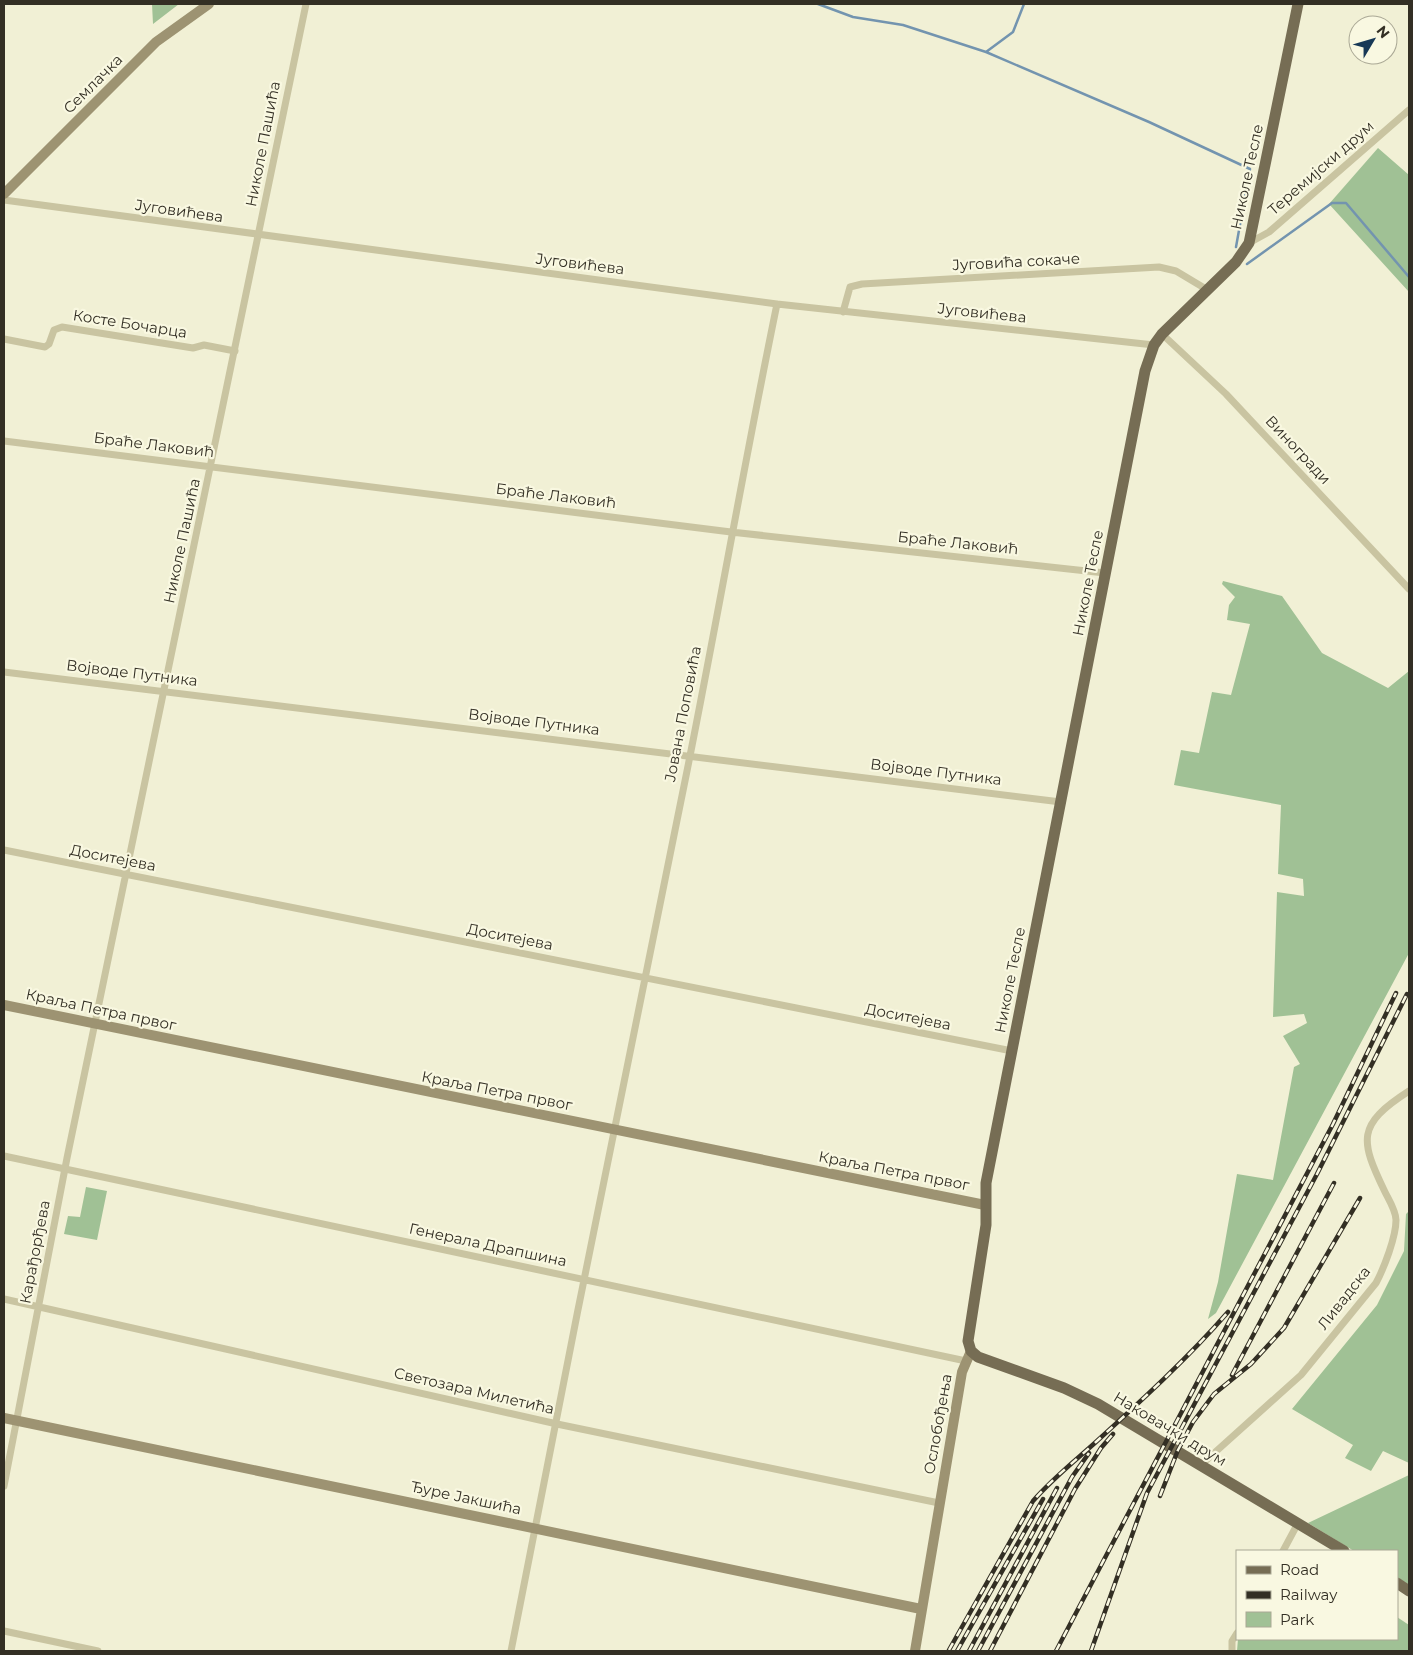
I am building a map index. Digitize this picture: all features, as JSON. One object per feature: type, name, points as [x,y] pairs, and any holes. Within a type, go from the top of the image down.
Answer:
[{"type":"main road","name":"Семлачка","points":[[4,194],[156,42],[209,4]]},
{"type":"main road","name":"Николе Тесле","points":[[985,1205],[986,1183],[1145,370],[1154,345],[1162,334],[1206,289],[1236,262],[1249,243],[1298,4]]},
{"type":"main road","name":"Краља Петра првог","points":[[4,1006],[985,1205]]},
{"type":"main road","name":"Ослобођења","points":[[915,1651],[939,1503],[969,1356],[968,1341],[986,1225],[985,1205]]},
{"type":"main road","name":"Наковачки друм","points":[[969,1356],[978,1357],[1064,1388],[1098,1404],[1202,1464],[1342,1550]]},
{"type":"main road","name":"Ђуре Јакшића","points":[[4,1418],[535,1527],[921,1609]]},
{"type":"main road","points":[[1398,1584],[1409,1591]]},
{"type":"street","name":"Николе Пашића","points":[[94,1024],[165,691],[306,4]]},
{"type":"street","name":"Теремијски друм","points":[[1249,243],[1269,232],[1409,110]]},
{"type":"street","name":"Југовићева","points":[[4,200],[259,236],[777,304],[1154,345]]},
{"type":"street","name":"Југовића сокаче","points":[[844,312],[850,287],[862,284],[1159,267],[1176,271],[1206,289]]},
{"type":"street","name":"Јована Поповића","points":[[512,1651],[613,1129],[690,754],[731,532],[777,304]]},
{"type":"street","name":"Косте Бочарца","points":[[4,339],[45,347],[49,344],[54,330],[62,327],[192,348],[204,346],[235,351]]},
{"type":"street","name":"Виногради","points":[[1162,334],[1226,394],[1409,588]]},
{"type":"street","name":"Браће Лаковић","points":[[4,441],[731,532],[1105,573]]},
{"type":"street","name":"Војводе Путника","points":[[4,672],[690,754],[1061,802]]},
{"type":"street","name":"Доситејева","points":[[4,850],[1012,1052]]},
{"type":"street","name":"Карађорђева","points":[[4,1486],[94,1024]]},
{"type":"street","name":"Ливадска","points":[[1202,1464],[1301,1375],[1376,1283],[1383,1270],[1396,1220],[1368,1157],[1366,1139],[1374,1120],[1409,1091]]},
{"type":"street","name":"Генерала Драпшина","points":[[4,1156],[585,1279],[969,1356]]},
{"type":"street","name":"Светозара Милетића","points":[[4,1299],[557,1424],[939,1503]]},
{"type":"street","points":[[1284,1550],[1298,1523]]},
{"type":"street","points":[[4,1631],[98,1651]]},
{"type":"street","points":[[1232,1651],[1232,1641],[1236,1635]]},
{"type":"green space","points":[[152,4],[179,4],[153,24]]},
{"type":"green space","points":[[1378,148],[1409,175],[1409,292],[1329,204]]},
{"type":"green space","points":[[1223,581],[1282,596],[1322,653],[1388,688],[1409,671],[1409,953],[1216,1313],[1208,1319],[1218,1282],[1237,1174],[1273,1180],[1294,1067],[1300,1064],[1283,1036],[1307,1023],[1304,1014],[1273,1017],[1277,892],[1304,896],[1303,879],[1278,874],[1281,805],[1174,785],[1181,750],[1199,753],[1212,692],[1231,695],[1250,624],[1227,620],[1229,605],[1235,597],[1222,584]]},
{"type":"green space","points":[[86,1187],[107,1191],[97,1240],[64,1234],[68,1216],[80,1217]]},
{"type":"green space","points":[[1409,1211],[1409,1463],[1383,1451],[1371,1471],[1345,1458],[1353,1445],[1292,1409],[1377,1305],[1404,1251],[1406,1214]]},
{"type":"green space","points":[[1409,1475],[1409,1585],[1398,1578],[1398,1550],[1352,1550],[1308,1523]]},
{"type":"green space","points":[[1398,1618],[1409,1625],[1409,1651],[1237,1651],[1238,1640],[1398,1640]]},
{"type":"waterway","points":[[818,4],[853,17],[903,25],[986,52],[1149,122],[1250,169],[1236,247]]},
{"type":"waterway","points":[[986,52],[1013,32],[1024,4]]},
{"type":"waterway","points":[[1247,264],[1332,203],[1346,203],[1409,277]]},
{"type":"railway","points":[[1056,1651],[1333,1124],[1396,993]]},
{"type":"railway","points":[[1091,1651],[1147,1493],[1317,1174],[1407,994]]},
{"type":"railway","points":[[1232,1375],[1334,1183]]},
{"type":"railway","points":[[1160,1496],[1178,1450],[1193,1422],[1214,1394],[1251,1364],[1284,1328],[1360,1198]]},
{"type":"railway","points":[[949,1650],[1033,1501],[1056,1477],[1114,1426],[1164,1378],[1228,1312]]},
{"type":"railway","points":[[990,1651],[1075,1489],[1101,1448],[1113,1434]]},
{"type":"railway","points":[[978,1651],[1072,1477],[1089,1453]]},
{"type":"railway","points":[[969,1651],[1057,1488]]},
{"type":"railway","points":[[957,1651],[1043,1499]]}]
